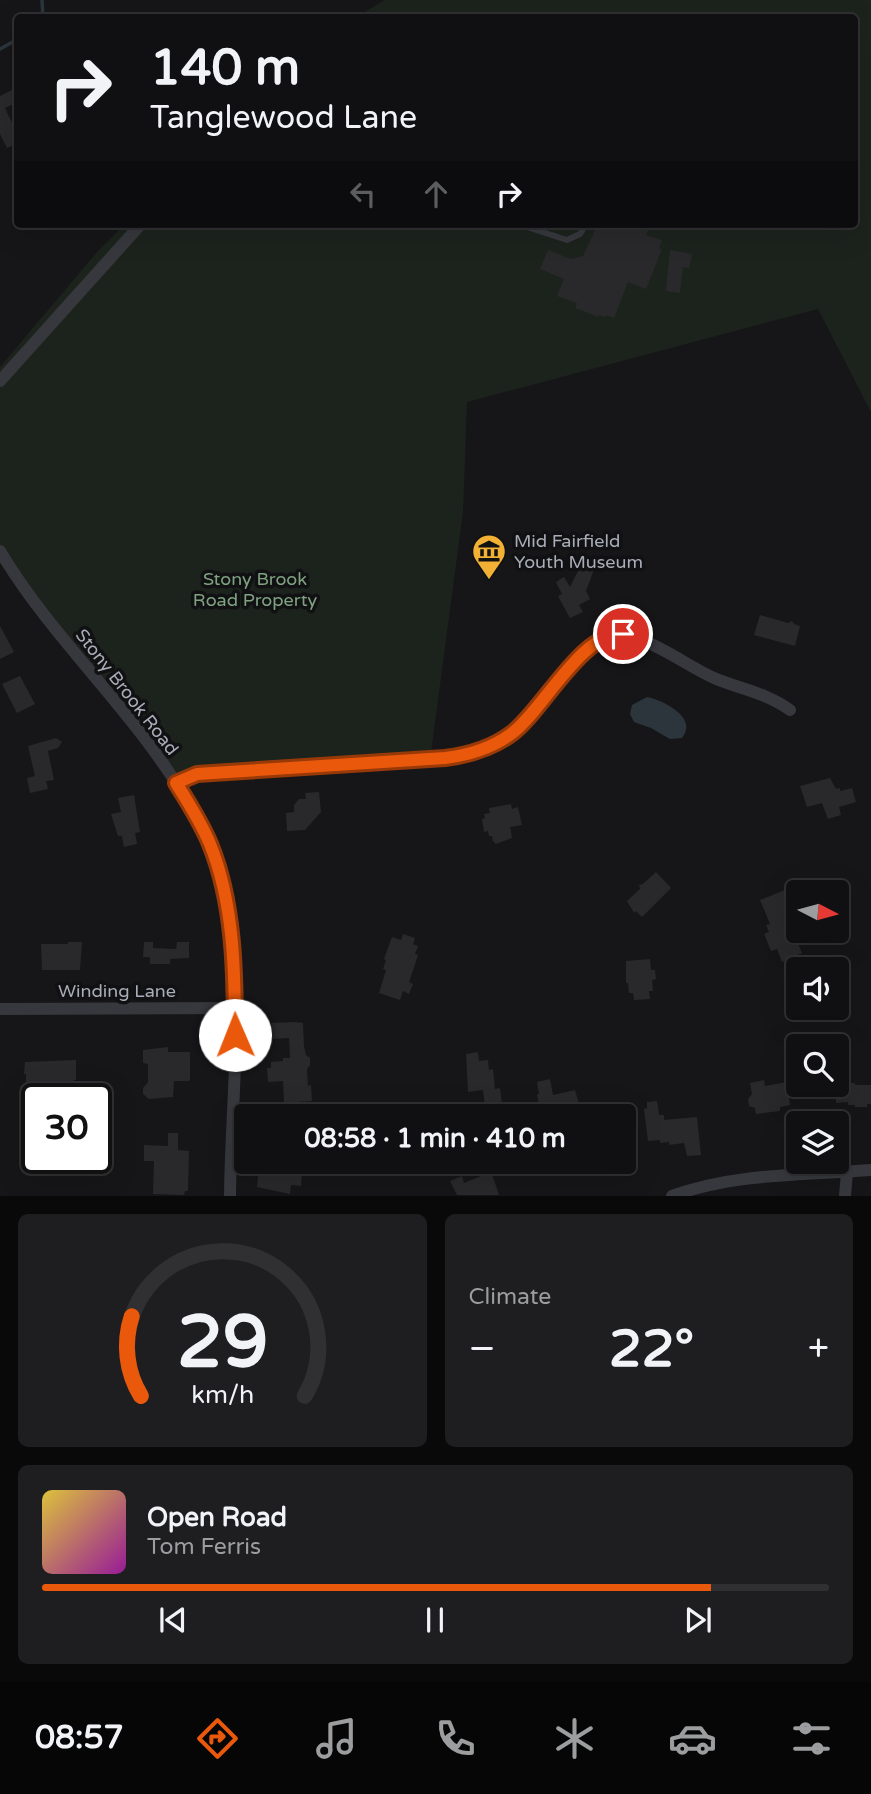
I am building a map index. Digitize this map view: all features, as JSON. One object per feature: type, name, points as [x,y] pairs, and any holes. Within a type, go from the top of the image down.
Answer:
[{"type":"street","points":[[0,381],[137,228]]},
{"type":"street","name":"Stony Brook Road","points":[[0,551],[35,603],[109,694],[176,783],[206,835],[221,879],[230,932],[235,1008],[230,1195]]},
{"type":"street","points":[[176,783],[197,774],[445,758],[485,748],[515,731],[578,658],[592,646],[614,634],[635,637],[714,678],[767,695],[790,710]]},
{"type":"street","name":"Winding Lane","points":[[0,1009],[235,1008]]},
{"type":"street","points":[[849,1172],[871,1170]]},
{"type":"street","points":[[672,1195],[698,1187],[742,1180],[821,1174]]},
{"type":"street","points":[[845,1195],[847,1174]]},
{"type":"lane","points":[[536,228],[567,240],[580,234],[584,228]]},
{"type":"green space","name":"Stony Brook Road Property","points":[[385,0],[871,0],[871,412],[818,309],[467,402],[463,512],[430,760],[174,778],[0,551],[0,367],[97,252],[121,228],[858,228],[858,14],[361,14]]},
{"type":"shaded area","points":[[647,697],[670,706],[683,717],[686,731],[682,738],[670,739],[634,722],[630,714],[632,705]]},
{"type":"building","points":[[14,89],[14,104],[5,108],[14,127],[14,145],[7,148],[0,134],[0,96]]},
{"type":"building","points":[[596,228],[649,228],[646,235],[662,240],[659,248],[662,249],[646,289],[628,282],[614,318],[606,315],[599,317],[575,308],[577,303],[557,296],[564,279],[540,269],[548,250],[571,259],[583,256]]},
{"type":"building","points":[[670,250],[692,254],[689,268],[683,267],[680,293],[666,291]]},
{"type":"building","points":[[584,559],[596,564],[586,591],[590,599],[579,605],[583,612],[570,618],[558,596],[562,594],[556,582],[564,577],[570,587]]},
{"type":"building","points":[[760,615],[788,623],[792,621],[800,626],[795,646],[754,635]]},
{"type":"building","points":[[0,626],[14,652],[0,659]]},
{"type":"building","points":[[20,676],[35,704],[17,713],[2,684]]},
{"type":"building","points":[[56,738],[62,742],[58,748],[48,751],[54,780],[46,781],[48,789],[30,793],[27,778],[35,776],[28,746]]},
{"type":"building","points":[[830,778],[840,791],[852,788],[856,802],[839,807],[841,815],[828,819],[822,803],[807,807],[800,786]]},
{"type":"building","points":[[319,792],[321,812],[305,830],[287,831],[286,813],[294,812],[294,805],[299,799],[306,799],[305,793]]},
{"type":"building","points":[[134,795],[140,832],[135,833],[137,844],[124,847],[122,836],[118,836],[111,814],[121,812],[118,798]]},
{"type":"building","points":[[511,804],[512,809],[518,807],[522,825],[510,827],[512,838],[496,844],[488,831],[484,832],[482,819],[485,818],[484,814],[490,813],[489,808]]},
{"type":"building","points":[[656,872],[671,888],[642,917],[636,911],[634,913],[627,901],[640,889],[639,885]]},
{"type":"building","points":[[785,890],[786,943],[798,943],[802,953],[786,957],[782,962],[777,949],[771,951],[764,934],[769,932],[766,925],[770,924],[760,900]]},
{"type":"building","points":[[403,934],[415,938],[413,944],[418,946],[415,954],[418,955],[409,982],[413,984],[409,994],[403,991],[400,1000],[379,993],[386,970],[383,969],[384,959],[392,937],[401,940]]},
{"type":"building","points":[[82,942],[80,970],[42,970],[41,944]]},
{"type":"building","points":[[144,942],[153,942],[153,948],[176,949],[177,942],[189,942],[189,958],[170,959],[170,964],[150,964],[150,957],[143,957]]},
{"type":"building","points":[[650,959],[651,970],[655,970],[656,979],[652,980],[653,991],[649,991],[650,999],[634,1000],[626,983],[626,961]]},
{"type":"building","points":[[271,1023],[303,1023],[304,1046],[306,1055],[310,1058],[307,1069],[312,1101],[284,1103],[283,1081],[268,1082],[267,1068],[271,1068],[271,1062],[290,1058],[289,1038],[272,1039]]},
{"type":"building","points":[[168,1047],[168,1052],[190,1052],[190,1079],[174,1081],[173,1097],[149,1099],[143,1094],[143,1088],[148,1082],[148,1064],[143,1063],[143,1050]]},
{"type":"building","points":[[478,1052],[479,1061],[488,1060],[489,1070],[493,1069],[495,1089],[500,1088],[502,1104],[485,1104],[483,1090],[468,1092],[466,1054]]},
{"type":"building","points":[[76,1060],[76,1080],[74,1083],[26,1083],[25,1062]]},
{"type":"building","points":[[550,1079],[553,1095],[575,1090],[579,1104],[539,1104],[537,1082]]},
{"type":"building","points":[[764,1080],[765,1086],[786,1082],[786,1097],[789,1097],[790,1105],[780,1107],[780,1111],[756,1114],[755,1108],[749,1106],[748,1099],[752,1094],[750,1083]]},
{"type":"building","points":[[849,1083],[871,1085],[871,1104],[867,1104],[867,1107],[855,1107],[848,1105],[848,1102],[836,1103],[836,1097],[849,1097]]},
{"type":"building","points":[[657,1101],[659,1115],[664,1115],[664,1120],[697,1117],[701,1155],[687,1156],[684,1143],[669,1145],[669,1142],[660,1143],[660,1140],[648,1141],[644,1109],[647,1108],[647,1102]]},
{"type":"building","points":[[168,1133],[178,1133],[178,1150],[189,1151],[188,1191],[185,1191],[184,1195],[153,1194],[154,1161],[144,1161],[144,1145],[168,1146]]},
{"type":"building","points":[[258,1174],[302,1174],[301,1186],[291,1185],[290,1194],[257,1187]]},
{"type":"building","points":[[492,1174],[499,1195],[457,1195],[450,1181],[462,1176],[464,1183]]},
{"type":"waterway","points":[[42,0],[43,14]]},
{"type":"waterway","points":[[0,49],[14,41]]},
{"type":"place","name":"Mid Fairfield Youth Museum","points":[[489,581]]},
{"type":"route","points":[[235,1035],[232,958],[223,888],[210,844],[176,783],[197,774],[445,758],[485,748],[515,731],[578,658],[592,646],[610,635],[623,634]]}]
